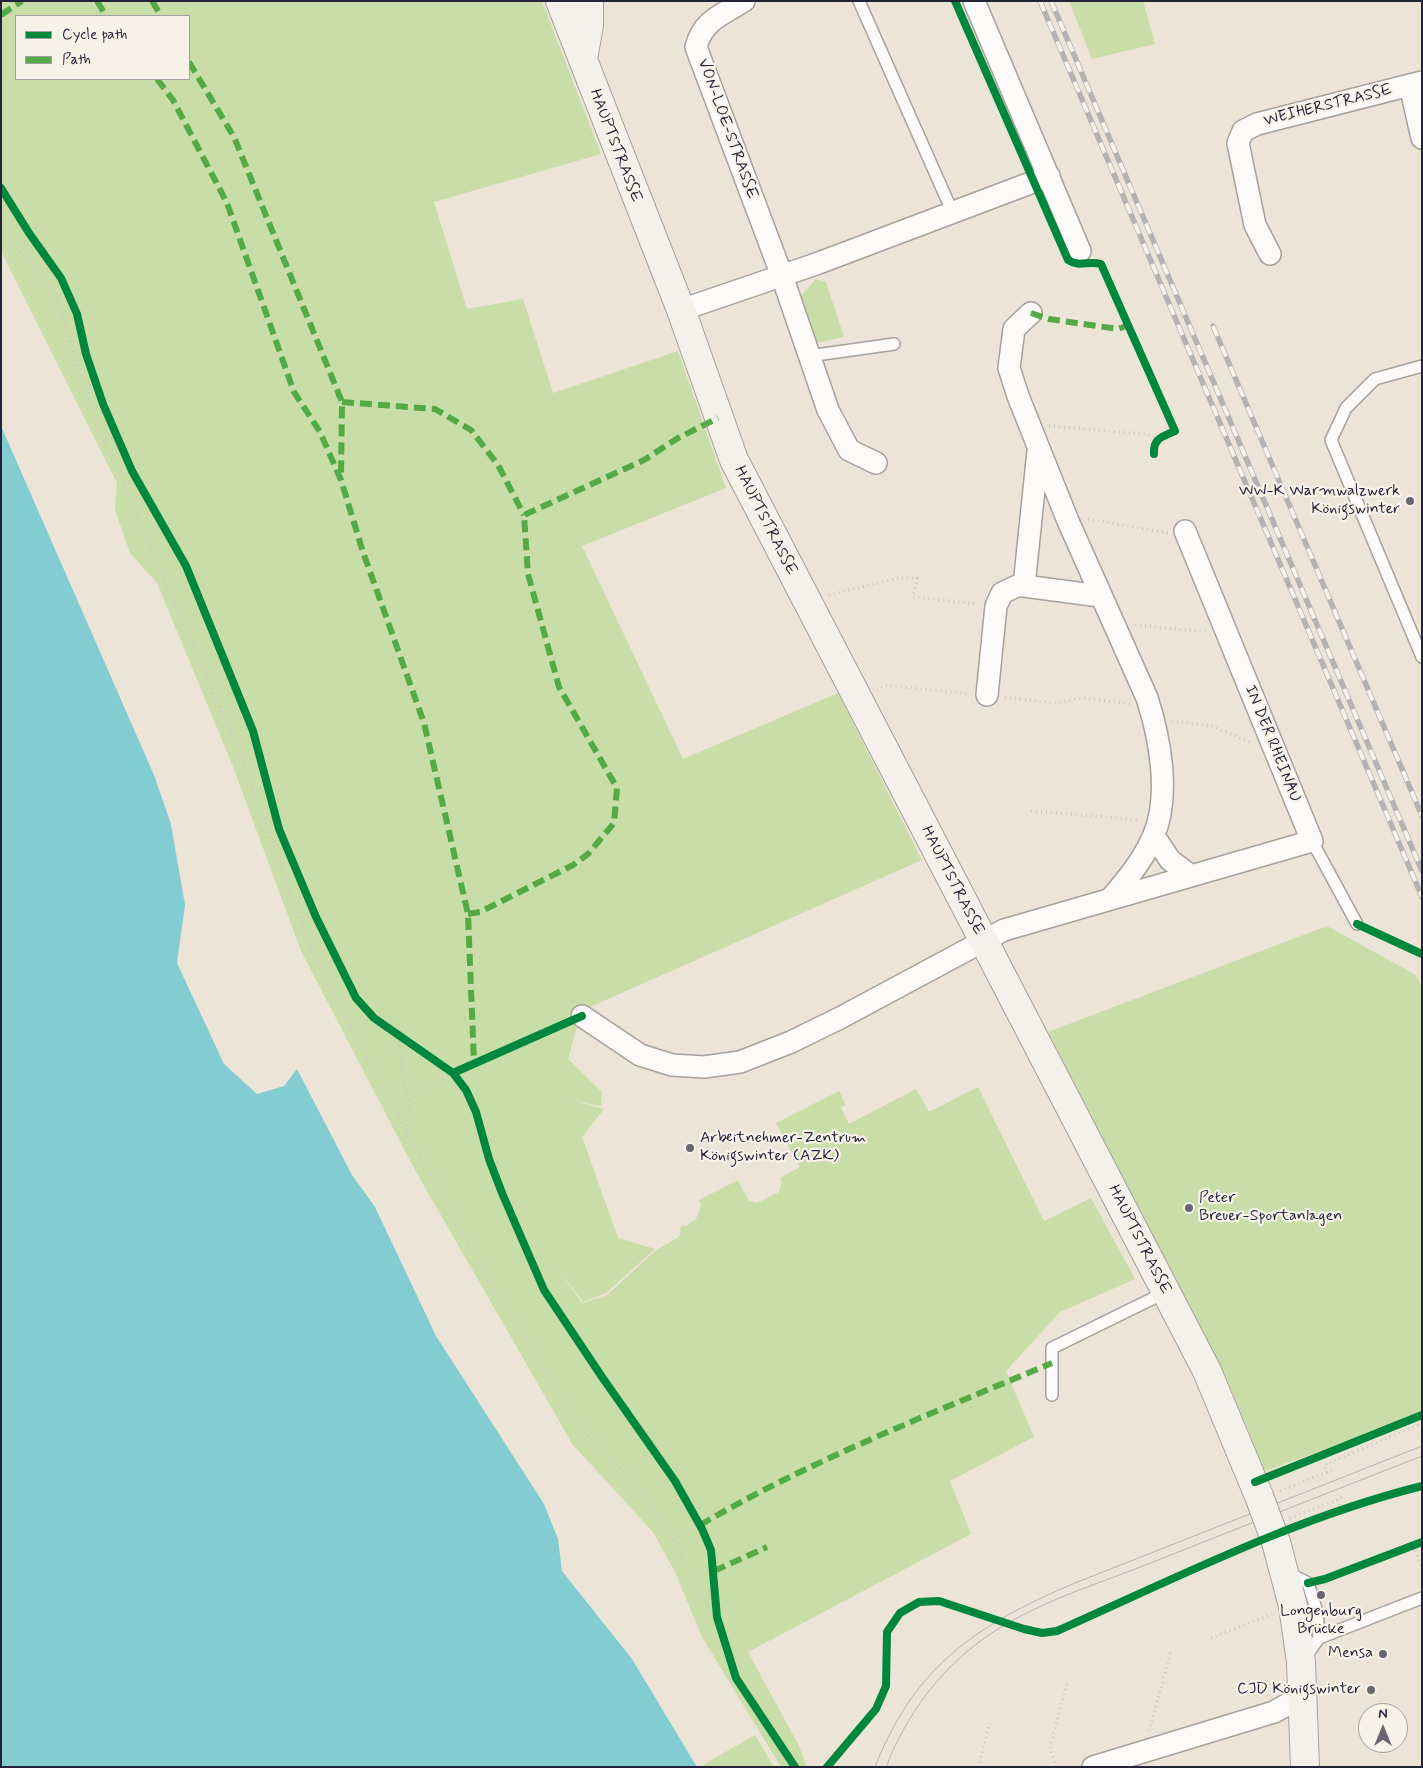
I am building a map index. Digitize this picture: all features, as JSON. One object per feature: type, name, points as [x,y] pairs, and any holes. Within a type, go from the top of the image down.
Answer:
[{"type":"main road","name":"HAUPTSTRASSE","points":[[560,1],[681,310],[734,460],[952,876],[982,941],[1022,1012],[1207,1371],[1276,1542],[1293,1606],[1302,1662],[1305,1767]]},
{"type":"main road","points":[[582,60],[589,25],[589,1]]},
{"type":"street","name":"VON-LOE-STRASSE","points":[[744,1],[707,24],[700,33],[696,47],[782,276],[828,410],[849,450],[876,464]]},
{"type":"street","points":[[974,1],[1080,251]]},
{"type":"street","points":[[1416,84],[1422,138]]},
{"type":"street","name":"WEIHERSTRASSE","points":[[1270,254],[1255,224],[1238,143],[1243,131],[1257,124],[1416,84]]},
{"type":"street","points":[[681,310],[782,276],[1049,176]]},
{"type":"street","points":[[1032,313],[1014,329],[1009,368],[1068,521],[1152,712],[1162,762],[1162,799],[1156,829],[1136,868],[1112,897]]},
{"type":"street","points":[[1024,586],[1038,445]]},
{"type":"street","name":"IN DER RHEINAU","points":[[1185,531],[1312,841]]},
{"type":"street","points":[[987,695],[996,606],[1002,593],[1017,586],[1024,586],[1100,596]]},
{"type":"street","points":[[1156,829],[1170,860],[1191,876]]},
{"type":"street","points":[[582,1016],[640,1055],[672,1064],[704,1067],[740,1062],[791,1042],[840,1018],[1004,930],[1112,897],[1312,841]]},
{"type":"street","points":[[1093,1767],[1274,1712],[1304,1696]]},
{"type":"lane","points":[[859,1],[952,211]]},
{"type":"lane","points":[[809,356],[894,344]]},
{"type":"lane","points":[[1422,366],[1374,379],[1346,408],[1331,440],[1422,657]]},
{"type":"lane","points":[[1312,841],[1357,924]]},
{"type":"lane","points":[[1052,1395],[1052,1348],[1166,1292]]},
{"type":"lane","points":[[1284,1571],[1308,1583],[1317,1612],[1319,1638]]},
{"type":"lane","points":[[1302,1662],[1319,1638],[1422,1598]]},
{"type":"path","points":[[1,228],[56,294],[97,424],[244,761],[310,947],[407,1132],[494,1291],[583,1432],[636,1485],[674,1539],[698,1592],[717,1617]]},
{"type":"path","points":[[1030,425],[1144,434],[1158,438]]},
{"type":"path","points":[[1068,521],[1084,518],[1164,533]]},
{"type":"path","points":[[807,601],[900,578],[916,578],[913,597],[996,606]]},
{"type":"path","points":[[1114,623],[1197,631],[1216,628]]},
{"type":"path","points":[[858,699],[887,685],[1054,703],[1083,698],[1212,726],[1275,752]]},
{"type":"path","points":[[1032,810],[1156,829]]},
{"type":"path","points":[[390,1030],[406,1041]]},
{"type":"path","points":[[398,1036],[404,1085],[409,1100],[407,1132]]},
{"type":"path","points":[[445,1068],[455,1076]]},
{"type":"path","points":[[409,1100],[424,1087],[455,1076]]},
{"type":"path","points":[[1327,1473],[1324,1465],[1418,1426],[1415,1418]]},
{"type":"path","points":[[1285,1489],[1334,1469]]},
{"type":"path","points":[[1295,1516],[1337,1500],[1342,1496]]},
{"type":"path","points":[[1337,1500],[1342,1509]]},
{"type":"path","points":[[674,1539],[698,1521],[705,1536]]},
{"type":"path","points":[[1413,1546],[1422,1568]]},
{"type":"path","points":[[716,1600],[717,1617]]},
{"type":"path","points":[[1211,1638],[1293,1606]]},
{"type":"path","points":[[1152,1748],[1148,1732],[1171,1651]]},
{"type":"path","points":[[1056,1767],[1050,1746],[1067,1684]]},
{"type":"path","points":[[978,1767],[990,1723]]},
{"type":"green space","points":[[1,1],[542,1],[601,154],[434,202],[467,309],[523,299],[553,393],[678,351],[726,488],[582,546],[683,759],[838,693],[922,860],[581,1011],[568,1059],[602,1092],[601,1106],[574,1101],[604,1109],[582,1137],[618,1238],[655,1249],[606,1293],[583,1302],[557,1268],[582,1303],[607,1295],[655,1251],[679,1237],[681,1232],[679,1228],[684,1225],[685,1227],[696,1219],[701,1205],[699,1200],[738,1180],[748,1200],[757,1203],[779,1192],[782,1182],[780,1178],[800,1167],[776,1123],[839,1091],[846,1105],[841,1108],[849,1124],[916,1089],[929,1112],[978,1087],[1044,1221],[1091,1198],[1135,1279],[1060,1312],[1006,1371],[1034,1437],[950,1481],[971,1534],[748,1652],[799,1746],[807,1767],[781,1767],[702,1637],[675,1572],[653,1532],[573,1445],[416,1172],[301,951],[232,764],[157,583],[130,553],[115,510],[117,483],[1,251]]},
{"type":"green space","points":[[1069,1],[1143,1],[1155,44],[1092,59]]},
{"type":"green space","points":[[816,279],[826,282],[844,337],[815,343],[799,298]]},
{"type":"green space","points":[[1327,926],[1416,975],[1422,988],[1422,1414],[1265,1471],[1225,1375],[1048,1032]]},
{"type":"green space","points":[[755,1735],[774,1767],[704,1767],[703,1765]]},
{"type":"water","points":[[1,426],[154,775],[171,824],[185,905],[177,963],[224,1064],[257,1094],[284,1086],[297,1069],[352,1175],[375,1207],[436,1336],[544,1504],[558,1539],[562,1571],[632,1659],[697,1767],[1,1767]]},
{"type":"tram line","points":[[875,1767],[891,1731],[909,1701],[930,1675],[954,1652],[980,1632],[1008,1615],[1040,1598],[1075,1583],[1422,1446]]},
{"type":"tram line","points":[[886,1767],[914,1711],[939,1679],[969,1650],[1004,1625],[1064,1596],[1422,1456]]},
{"type":"railway","points":[[1040,1],[1422,897]]},
{"type":"railway","points":[[1051,1],[1422,871]]},
{"type":"railway","points":[[1213,326],[1422,816]]},
{"type":"marked path","points":[[1,15],[22,1]]},
{"type":"marked path","points":[[97,1],[105,15]]},
{"type":"marked path","points":[[152,1],[160,15]]},
{"type":"marked path","points":[[190,64],[234,137],[342,402],[341,476]]},
{"type":"marked path","points":[[158,80],[173,100],[227,203],[294,392],[320,432],[341,480],[363,552],[424,723],[468,914],[474,1063]]},
{"type":"marked path","points":[[1031,313],[1049,319],[1118,329],[1129,325]]},
{"type":"marked path","points":[[342,402],[435,409],[471,430],[498,465],[524,515]]},
{"type":"marked path","points":[[468,914],[480,912],[573,865],[588,854],[614,823],[617,788],[559,687],[528,574],[524,515],[644,460],[678,438],[718,418]]},
{"type":"marked path","points":[[700,1525],[742,1501],[829,1458],[1052,1363]]},
{"type":"marked path","points":[[714,1571],[767,1547]]},
{"type":"cycle path","points":[[955,1],[1068,260],[1080,264],[1101,264],[1175,431],[1157,441],[1154,454]]},
{"type":"cycle path","points":[[1,188],[29,233],[61,278],[77,314],[86,354],[103,404],[132,471],[186,566],[253,731],[279,829],[316,917],[356,998],[374,1018],[453,1073],[466,1090],[476,1112],[489,1159],[502,1193],[544,1290],[675,1481],[702,1529],[711,1550],[717,1617],[736,1678],[795,1767]]},
{"type":"cycle path","points":[[1357,924],[1422,954]]},
{"type":"cycle path","points":[[453,1073],[582,1016]]},
{"type":"cycle path","points":[[1255,1482],[1422,1415]]},
{"type":"cycle path","points":[[827,1767],[876,1709],[886,1686],[887,1632],[900,1613],[919,1602],[939,1601],[1024,1629],[1042,1633],[1057,1631],[1191,1570],[1282,1532],[1374,1499],[1422,1486]]},
{"type":"cycle path","points":[[1308,1583],[1325,1579],[1422,1542]]},
{"type":"place","name":"WW-K Warmwalzwerk Königswinter","points":[[1410,501]]},
{"type":"place","name":"Arbeitnehmer-Zentrum Königswinter (AZK)","points":[[690,1148]]},
{"type":"place","name":"Peter Breuer-Sportanlagen","points":[[1189,1208]]},
{"type":"place","name":"Longenburg Brücke","points":[[1321,1595]]},
{"type":"place","name":"Mensa","points":[[1383,1654]]},
{"type":"place","name":"CJD Königswinter","points":[[1371,1690]]}]
